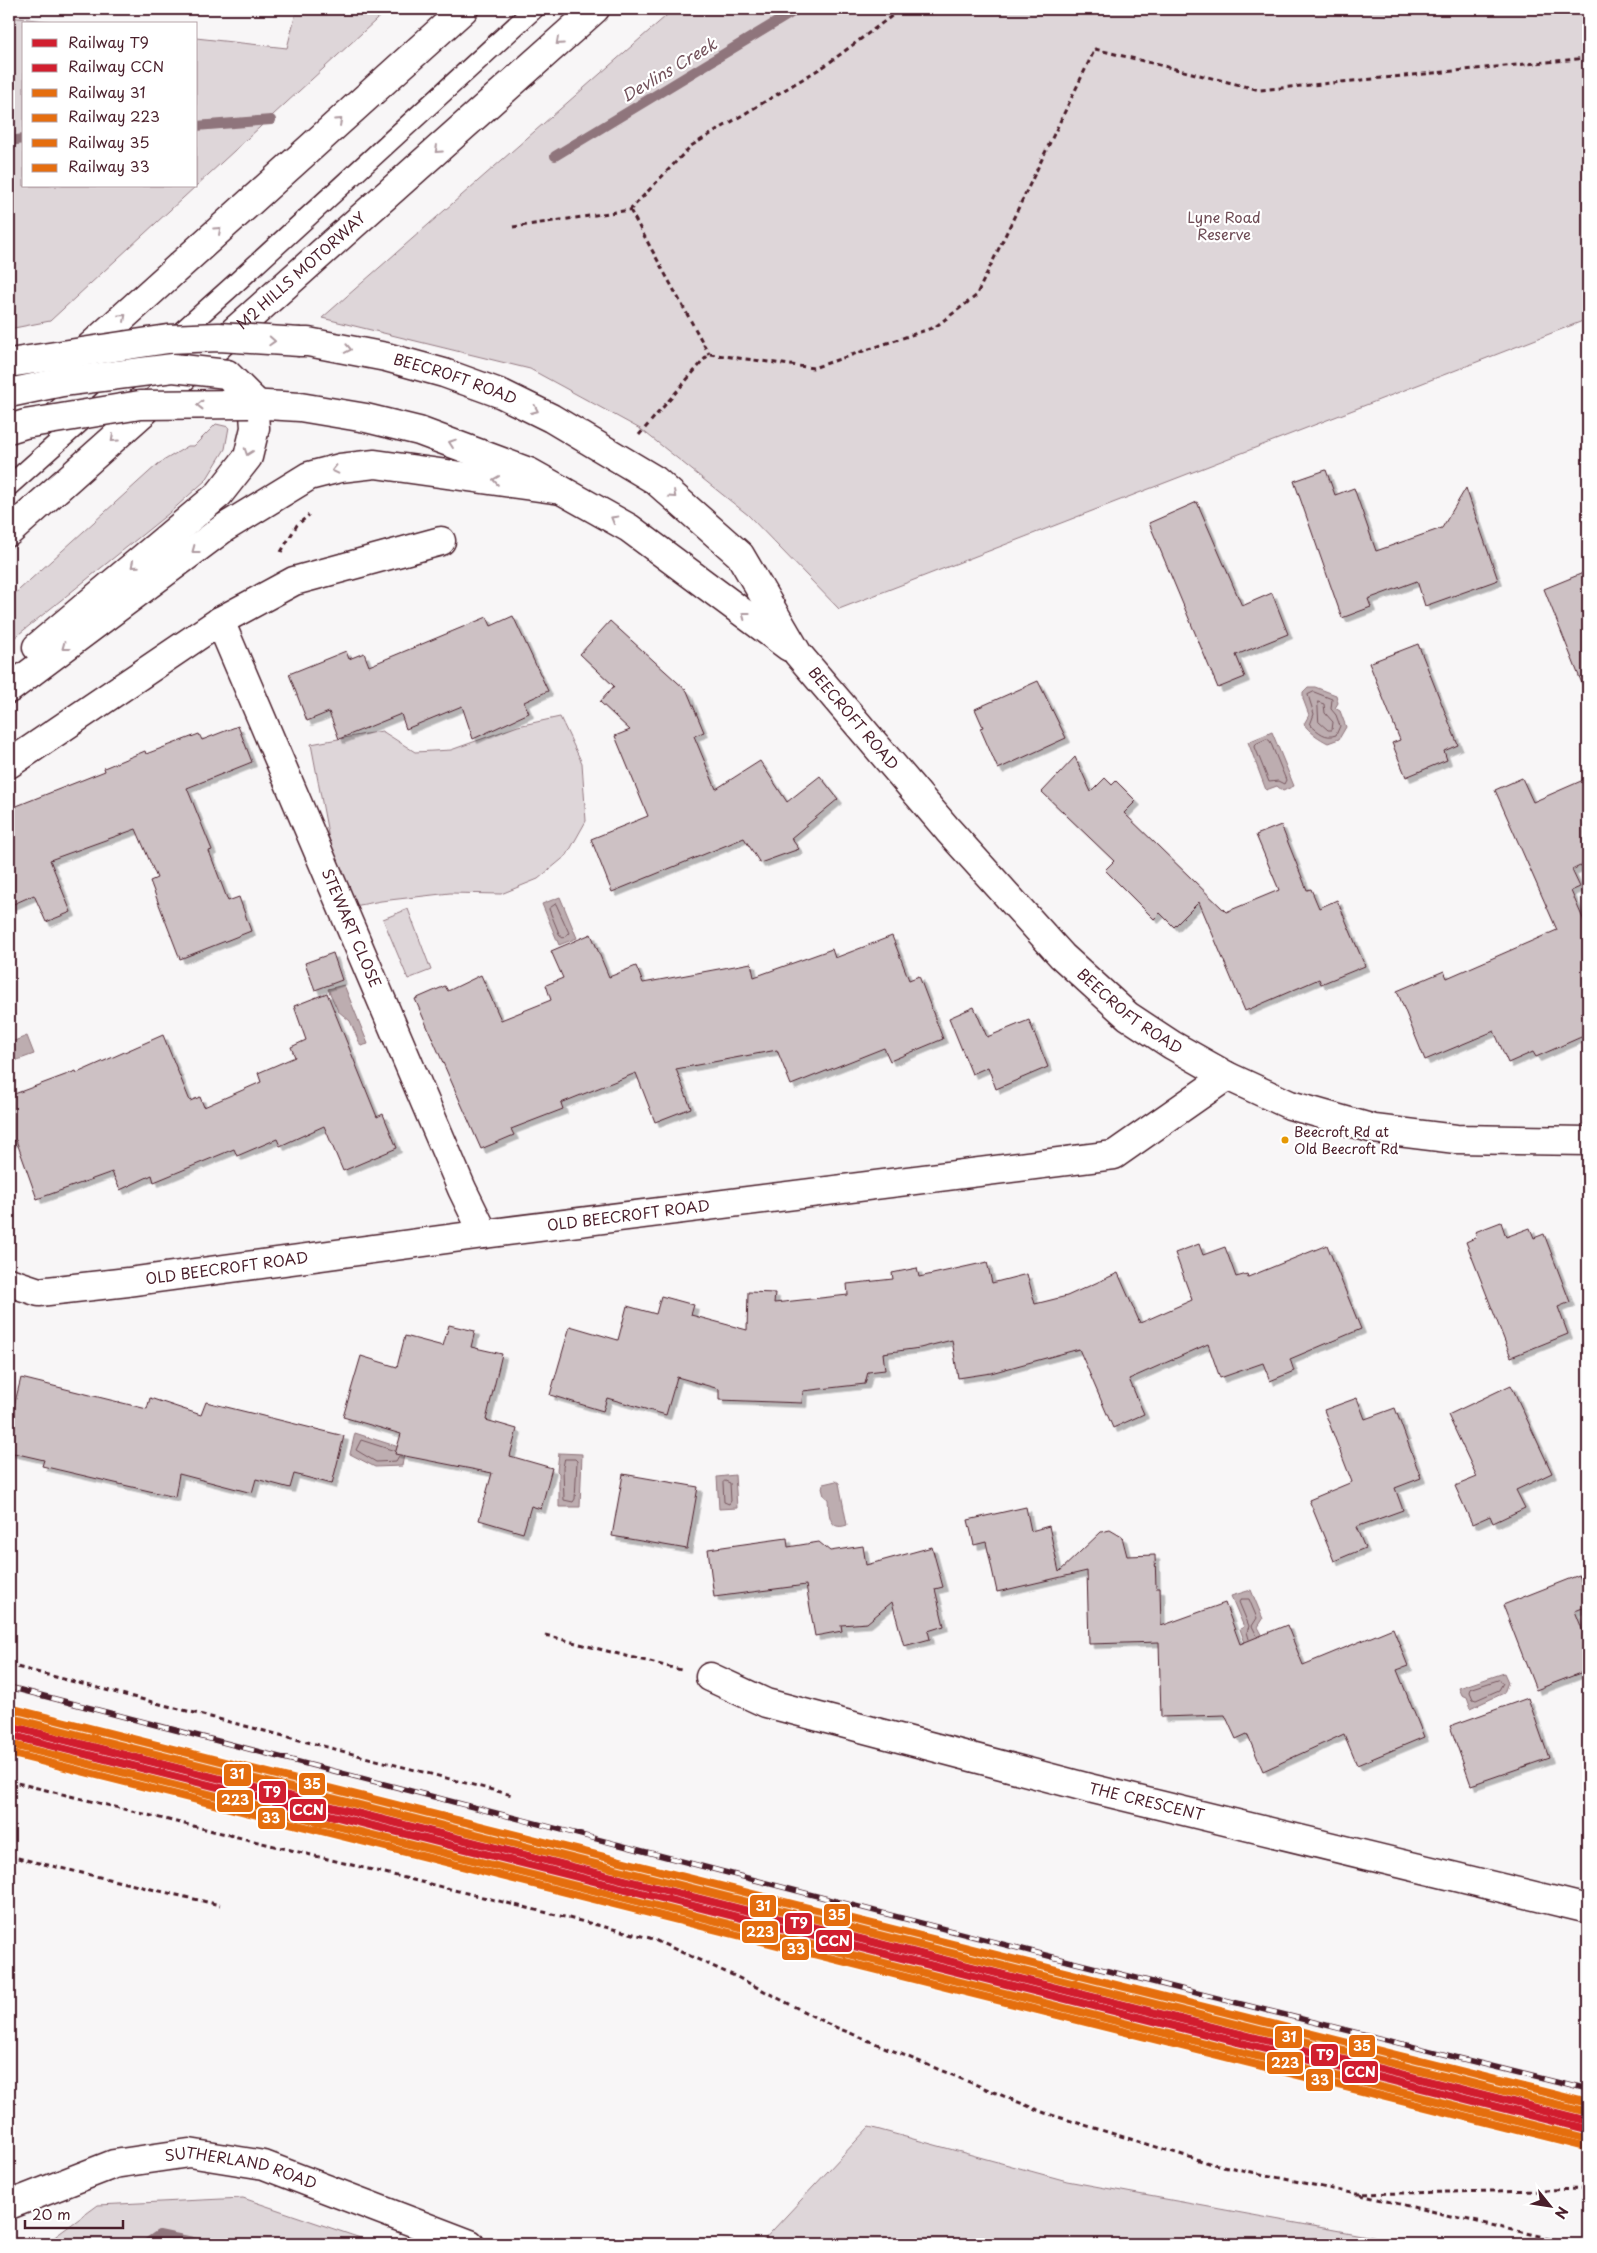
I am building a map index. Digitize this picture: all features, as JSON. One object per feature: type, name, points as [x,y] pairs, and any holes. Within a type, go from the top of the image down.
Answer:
[{"type":"main road","points":[[9,420],[464,9]]},
{"type":"main road","name":"M2 HILLS MOTORWAY","points":[[9,532],[595,9]]},
{"type":"main road","name":"BEECROFT ROAD","points":[[9,363],[168,338],[308,342],[386,356],[444,373],[502,394],[551,418],[655,480],[740,555],[798,654],[941,822],[1062,956],[1128,1016],[1172,1045],[1227,1076],[1290,1105],[1374,1129],[1456,1139],[1588,1141]]},
{"type":"main road","points":[[9,393],[62,382],[173,368],[227,374],[252,403],[255,428],[248,458],[219,494],[9,670]]},
{"type":"main road","name":"BEECROFT ROAD","points":[[9,429],[24,424],[140,405],[252,403],[300,407],[366,418],[419,431],[529,472],[628,528],[798,654]]},
{"type":"main road","points":[[9,689],[224,528],[309,476],[340,468],[375,464],[561,490]]},
{"type":"main road","points":[[9,764],[220,621],[294,582],[441,541]]},
{"type":"main road","name":"STEWART CLOSE","points":[[220,621],[484,1234]]},
{"type":"main road","name":"OLD BEECROFT ROAD","points":[[9,1282],[39,1292],[1114,1155],[1227,1076]]},
{"type":"main road","name":"THE CRESCENT","points":[[710,1677],[766,1703],[1089,1788],[1588,1909]]},
{"type":"main road","name":"SUTHERLAND ROAD","points":[[9,2205],[114,2164],[189,2153],[264,2165],[470,2244]]},
{"type":"lane","points":[[9,486],[238,281],[534,9]]},
{"type":"path","points":[[513,227],[630,210],[691,146],[826,65],[902,9]]},
{"type":"path","points":[[709,354],[812,368],[935,327],[976,296],[1095,49],[1260,90],[1588,58]]},
{"type":"path","points":[[630,210],[709,354]]},
{"type":"path","points":[[635,440],[709,354]]},
{"type":"path","points":[[545,1635],[710,1677]]},
{"type":"path","points":[[9,1665],[512,1795]]},
{"type":"path","points":[[9,1781],[650,1938],[739,1978],[828,2024],[1045,2114],[1209,2162],[1574,2244]]},
{"type":"path","points":[[9,1856],[220,1905]]},
{"type":"path","points":[[1356,2194],[1588,2189]]},
{"type":"green space","points":[[297,9],[388,9],[198,184],[198,38],[287,48]]},
{"type":"green space","name":"Lyne Road Reserve","points":[[674,9],[1588,9],[1588,319],[839,609],[748,515],[642,430],[530,369],[322,318]]},
{"type":"green space","points":[[9,17],[55,22],[22,22],[22,188],[194,188],[50,321],[9,329]]},
{"type":"green space","points":[[216,424],[229,427],[225,449],[206,480],[168,514],[9,642],[9,599],[158,464],[188,446],[194,446]]},
{"type":"green space","points":[[560,717],[582,763],[586,821],[567,855],[538,879],[501,894],[450,893],[381,901],[349,907],[329,839],[311,744],[382,731],[415,752],[451,750],[518,726]]},
{"type":"green space","points":[[408,909],[431,970],[408,979],[383,919]]},
{"type":"green space","points":[[869,2127],[1067,2181],[1411,2244],[760,2244]]},
{"type":"green space","points":[[243,2198],[378,2244],[45,2244],[98,2205]]},
{"type":"water","points":[[1308,687],[1315,687],[1336,695],[1338,703],[1335,708],[1340,711],[1346,727],[1339,739],[1328,743],[1318,737],[1304,724],[1309,715],[1303,699],[1303,692]]},
{"type":"water","points":[[1272,732],[1294,786],[1283,791],[1277,786],[1266,790],[1248,742]]},
{"type":"water","points":[[560,897],[577,938],[559,945],[542,904]]},
{"type":"water","points":[[344,985],[368,1044],[361,1046],[350,1021],[338,1011],[328,989]]},
{"type":"water","points":[[27,1036],[34,1054],[9,1063],[9,1043]]},
{"type":"water","points":[[355,1433],[405,1449],[402,1466],[375,1467],[350,1454]]},
{"type":"water","points":[[559,1453],[582,1454],[580,1507],[559,1507],[559,1473],[557,1471]]},
{"type":"water","points":[[735,1475],[737,1508],[719,1509],[717,1477]]},
{"type":"water","points":[[836,1481],[839,1483],[847,1525],[836,1526],[833,1523],[828,1499],[824,1496],[822,1488],[823,1484]]},
{"type":"water","points":[[1251,1590],[1263,1619],[1258,1627],[1265,1640],[1247,1648],[1240,1629],[1244,1627],[1231,1596]]},
{"type":"water","points":[[1504,1673],[1508,1682],[1504,1693],[1471,1708],[1467,1697],[1462,1695],[1459,1688]]},
{"type":"building","points":[[1326,470],[1335,495],[1354,488],[1376,551],[1442,528],[1466,488],[1498,580],[1425,606],[1417,581],[1368,599],[1371,607],[1342,618],[1294,481]]},
{"type":"building","points":[[1197,502],[1242,606],[1272,593],[1288,634],[1236,655],[1245,677],[1218,688],[1149,523]]},
{"type":"building","points":[[1588,571],[1588,696],[1587,696],[1544,589]]},
{"type":"building","points":[[513,616],[548,691],[524,702],[529,713],[473,739],[462,706],[406,729],[401,714],[339,739],[329,712],[307,721],[289,674],[346,651],[349,659],[364,653],[369,666],[487,617],[491,626]]},
{"type":"building","points":[[610,621],[687,691],[704,732],[694,736],[716,789],[760,761],[787,802],[820,776],[838,799],[791,838],[799,849],[760,863],[744,838],[612,892],[591,839],[648,816],[615,736],[630,730],[600,702],[614,686],[580,654]]},
{"type":"building","points":[[1418,644],[1458,745],[1444,751],[1447,760],[1406,777],[1392,743],[1400,740],[1369,663]]},
{"type":"building","points":[[1038,681],[1066,738],[998,769],[980,728],[983,727],[975,709]]},
{"type":"building","points":[[238,726],[252,762],[187,788],[212,850],[209,851],[228,901],[239,897],[251,931],[180,959],[150,881],[157,878],[136,829],[50,860],[71,912],[46,922],[34,895],[9,906],[9,809],[105,771],[104,768],[145,751],[146,754],[199,734],[202,740]]},
{"type":"building","points":[[1075,757],[1091,792],[1105,778],[1112,785],[1116,781],[1136,801],[1124,813],[1226,912],[1279,890],[1256,835],[1281,825],[1307,890],[1311,889],[1319,908],[1337,900],[1365,966],[1321,984],[1319,979],[1245,1011],[1199,902],[1174,927],[1160,913],[1154,919],[1105,870],[1114,861],[1042,792]]},
{"type":"building","points":[[1522,778],[1533,802],[1588,778],[1588,862],[1572,870],[1580,887],[1571,891],[1588,930],[1588,1034],[1536,1057],[1533,1052],[1508,1063],[1494,1031],[1425,1060],[1397,991],[1444,971],[1447,978],[1557,930],[1495,790]]},
{"type":"building","points":[[591,934],[609,977],[636,966],[643,983],[751,963],[754,977],[832,949],[835,958],[892,936],[909,980],[919,976],[943,1039],[890,1061],[884,1048],[791,1085],[777,1050],[676,1069],[691,1108],[655,1122],[636,1073],[561,1103],[563,1109],[511,1129],[514,1135],[481,1149],[415,999],[445,986],[448,991],[481,975],[501,1020],[551,1000],[546,985],[563,978],[551,951]]},
{"type":"building","points":[[333,953],[342,980],[315,990],[305,963]]},
{"type":"building","points":[[327,993],[377,1117],[383,1114],[397,1148],[343,1171],[324,1126],[280,1146],[277,1139],[237,1156],[234,1149],[154,1182],[152,1175],[120,1190],[112,1172],[37,1199],[16,1140],[9,1143],[9,1096],[76,1071],[77,1073],[163,1035],[190,1101],[200,1097],[204,1107],[261,1082],[258,1073],[295,1057],[291,1047],[306,1040],[294,1006]]},
{"type":"building","points":[[974,1007],[987,1037],[1029,1020],[1048,1067],[996,1089],[988,1067],[972,1074],[949,1018]]},
{"type":"building","points":[[1501,1222],[1506,1237],[1530,1228],[1534,1238],[1544,1234],[1570,1302],[1558,1307],[1568,1334],[1511,1357],[1466,1242],[1477,1237],[1475,1232]]},
{"type":"building","points":[[1199,1244],[1203,1255],[1225,1247],[1236,1277],[1247,1274],[1248,1277],[1327,1245],[1361,1329],[1290,1359],[1294,1371],[1270,1381],[1263,1363],[1220,1378],[1208,1344],[1129,1379],[1144,1414],[1113,1428],[1079,1349],[991,1373],[958,1378],[952,1340],[920,1348],[883,1353],[885,1370],[868,1372],[865,1384],[803,1391],[802,1403],[719,1400],[719,1389],[677,1377],[666,1415],[607,1398],[603,1411],[550,1395],[570,1326],[618,1340],[627,1306],[656,1314],[661,1296],[694,1305],[691,1315],[747,1330],[748,1292],[775,1293],[774,1303],[848,1295],[847,1284],[893,1279],[892,1273],[917,1268],[919,1277],[987,1262],[992,1283],[1027,1274],[1035,1304],[1067,1296],[1118,1273],[1140,1323],[1192,1300],[1175,1253]]},
{"type":"building","points":[[449,1325],[475,1331],[471,1347],[502,1354],[486,1420],[517,1429],[510,1456],[552,1468],[541,1509],[531,1506],[523,1533],[479,1520],[492,1473],[395,1454],[401,1434],[343,1417],[361,1356],[397,1367],[405,1336],[443,1346]]},
{"type":"building","points":[[21,1378],[147,1409],[150,1398],[201,1415],[206,1402],[344,1436],[332,1484],[294,1474],[290,1488],[256,1479],[252,1493],[179,1474],[175,1497],[42,1466],[44,1460],[9,1452],[9,1426]]},
{"type":"building","points":[[1511,1385],[1552,1473],[1516,1490],[1525,1508],[1493,1523],[1490,1516],[1472,1524],[1455,1486],[1477,1477],[1448,1415]]},
{"type":"building","points":[[1357,1398],[1365,1419],[1395,1408],[1421,1478],[1395,1488],[1403,1510],[1356,1527],[1365,1548],[1334,1561],[1309,1500],[1352,1482],[1324,1410]]},
{"type":"building","points":[[623,1474],[698,1487],[687,1549],[612,1536]]},
{"type":"building","points":[[1026,1507],[1031,1531],[1049,1526],[1059,1572],[1101,1532],[1110,1530],[1122,1537],[1127,1556],[1155,1555],[1156,1588],[1160,1588],[1161,1626],[1225,1603],[1240,1644],[1287,1625],[1303,1665],[1393,1628],[1408,1666],[1397,1670],[1424,1737],[1357,1765],[1344,1734],[1263,1771],[1247,1734],[1236,1739],[1225,1715],[1161,1717],[1159,1642],[1089,1644],[1087,1571],[997,1592],[986,1542],[974,1545],[968,1520]]},
{"type":"building","points":[[787,1538],[788,1547],[819,1542],[830,1551],[863,1546],[866,1565],[932,1547],[943,1587],[935,1589],[944,1626],[928,1631],[930,1639],[904,1646],[892,1602],[867,1623],[841,1625],[842,1631],[815,1636],[806,1585],[714,1597],[708,1549]]},
{"type":"building","points":[[1579,1575],[1588,1600],[1588,1606],[1575,1611],[1588,1644],[1588,1670],[1536,1690],[1503,1605]]},
{"type":"building","points":[[1528,1698],[1549,1758],[1471,1785],[1450,1726]]},
{"type":"waterway","name":"Devlins Creek","points":[[555,156],[798,9]]},
{"type":"waterway","name":"Devlins Creek","points":[[198,126],[271,120]]},
{"type":"waterway","name":"Devlins Creek","points":[[9,141],[22,139]]},
{"type":"waterway","name":"Devlins Creek","points":[[146,2244],[159,2235],[202,2244]]},
{"type":"railway","points":[[9,1687],[1076,1963],[1588,2090]]},
{"type":"rail line","name":"35","points":[[13,1709],[1588,2103]]},
{"type":"rail line","name":"31","points":[[11,1718],[1588,2112]]},
{"type":"rail line","name":"T9","points":[[9,1726],[1588,2121]]},
{"type":"rail line","name":"CCN","points":[[9,1735],[1586,2129]]},
{"type":"rail line","name":"223","points":[[9,1744],[1584,2138]]},
{"type":"rail line","name":"33","points":[[9,1753],[1582,2146]]},
{"type":"place","name":"Beecroft Rd at Old Beecroft Rd","points":[[1285,1140]]}]
